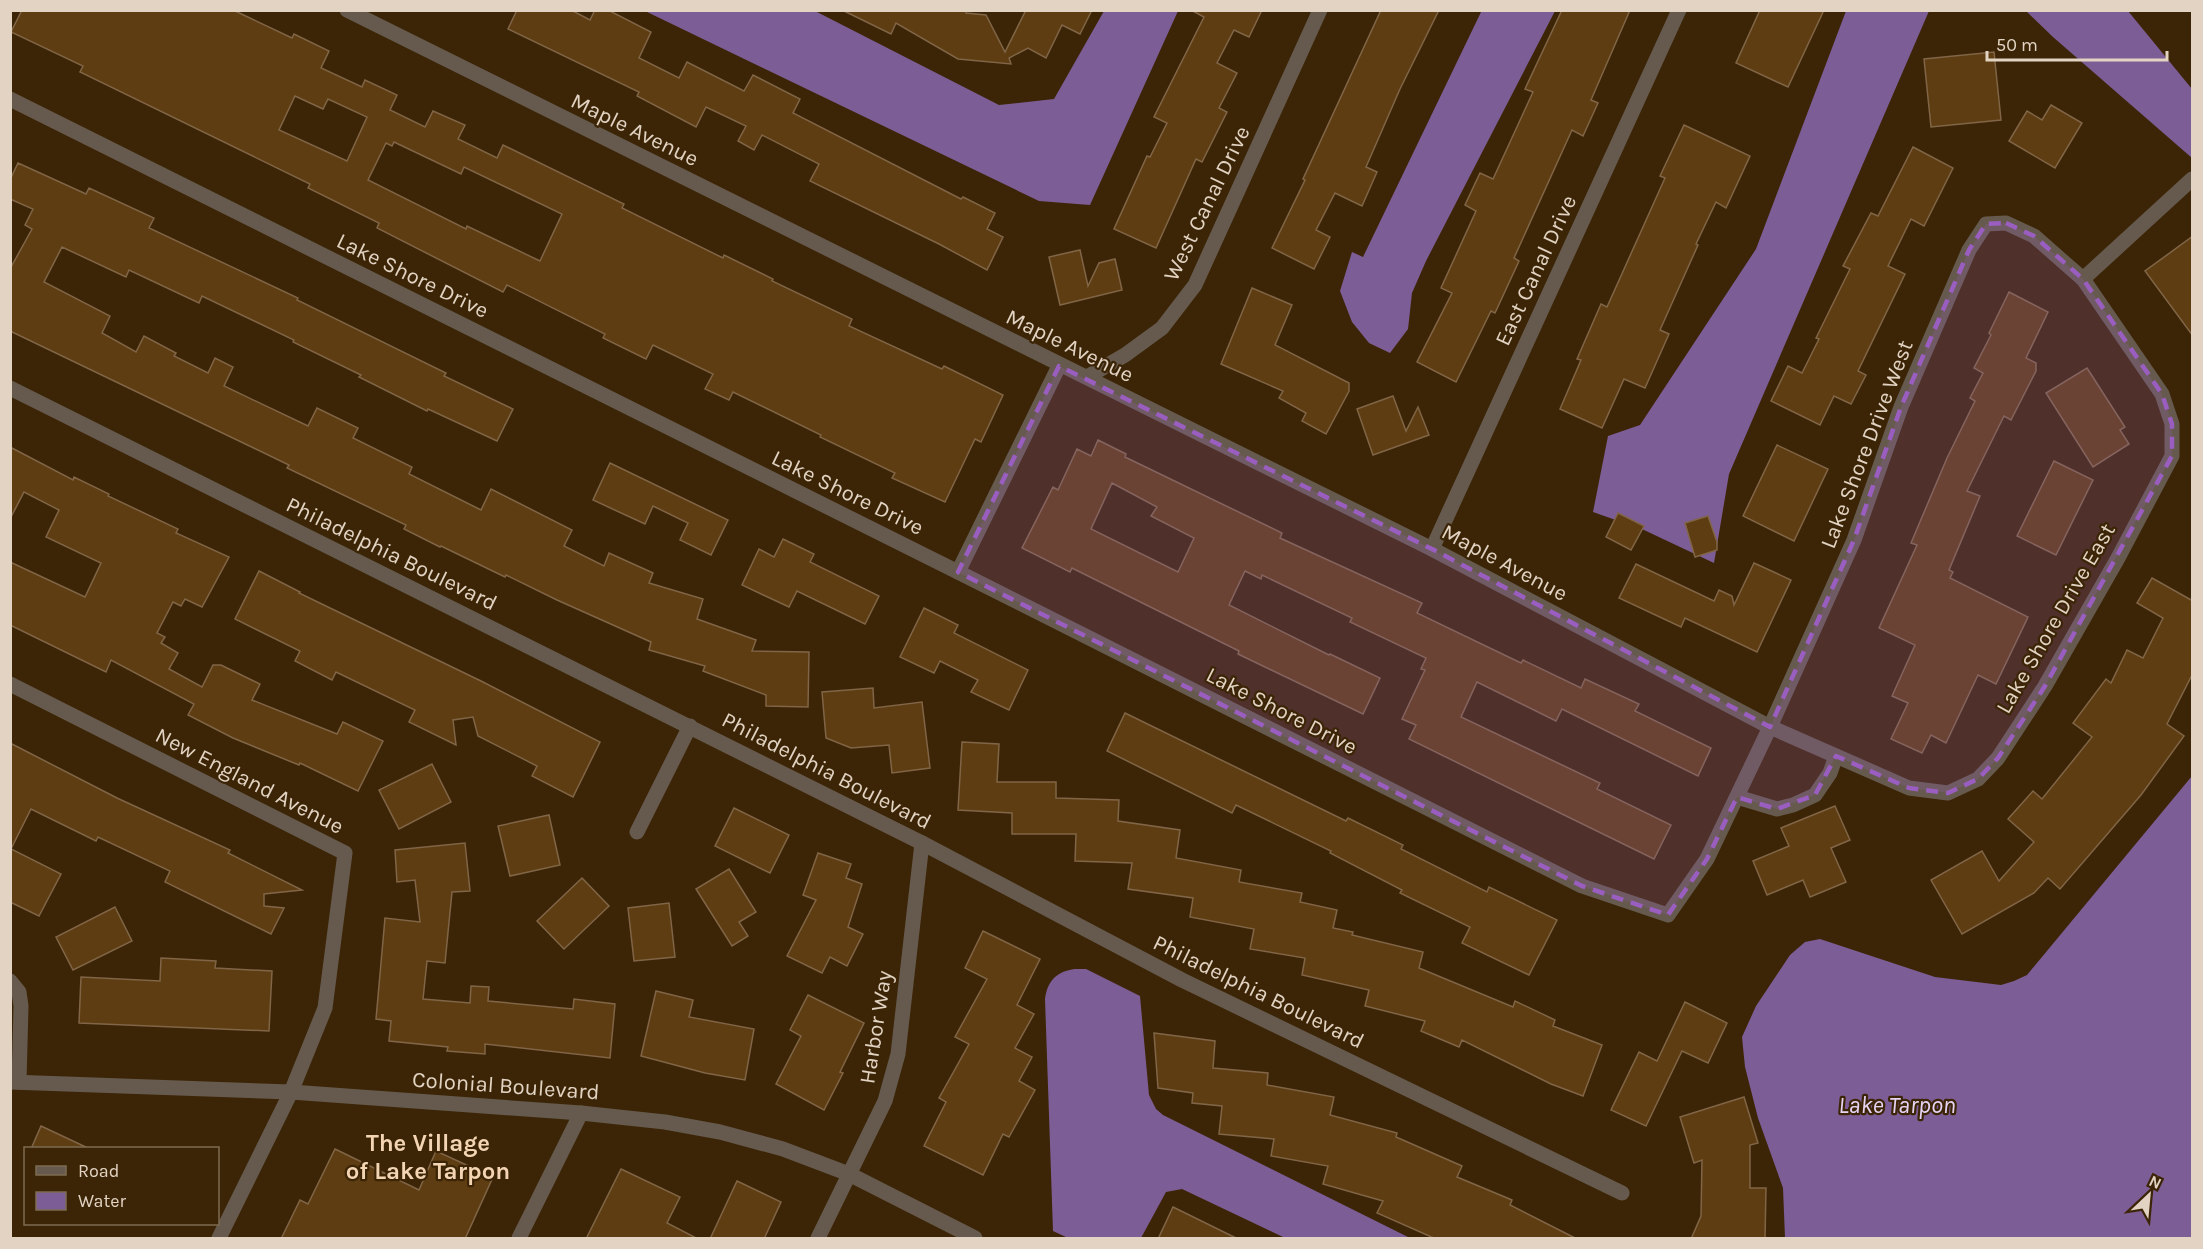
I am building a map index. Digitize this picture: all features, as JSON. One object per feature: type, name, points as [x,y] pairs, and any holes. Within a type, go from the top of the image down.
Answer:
[{"type":"street","name":"Maple Avenue","points":[[347,10],[1059,366],[1087,377],[1432,549],[1770,727]]},
{"type":"street","name":"West Canal Drive","points":[[1087,377],[1162,328],[1195,285],[1320,10]]},
{"type":"street","name":"East Canal Drive","points":[[1432,549],[1679,10]]},
{"type":"street","name":"Lake Shore Drive","points":[[10,99],[1582,886],[1668,915]]},
{"type":"street","points":[[2083,279],[2193,179]]},
{"type":"street","name":"Lake Shore Drive West","points":[[1668,915],[1707,858],[1770,727],[1854,540],[1905,396],[1969,249],[1986,224],[2006,223],[2034,236],[2083,279]]},
{"type":"street","name":"Lake Shore Drive East","points":[[1770,727],[1909,788],[1948,793],[1978,779],[1998,759],[2045,686],[2118,558],[2172,456],[2172,424],[2162,393],[2083,279]]},
{"type":"street","points":[[958,572],[1059,366]]},
{"type":"street","name":"Philadelphia Boulevard","points":[[10,388],[922,843],[1182,980],[1622,1193]]},
{"type":"street","name":"New England Avenue","points":[[10,684],[345,853],[325,1008],[291,1092]]},
{"type":"street","points":[[637,832],[690,726]]},
{"type":"street","points":[[1737,797],[1777,809],[1794,805],[1815,795],[1830,773],[1836,756]]},
{"type":"street","name":"Harbor Way","points":[[818,1239],[885,1101],[898,1054],[922,843]]},
{"type":"street","points":[[10,981],[19,992],[21,1006],[15,1082]]},
{"type":"street","name":"Colonial Boulevard","points":[[15,1082],[291,1092],[581,1113],[665,1122],[720,1132],[783,1149],[849,1174],[975,1239]]},
{"type":"street","points":[[219,1239],[291,1092]]},
{"type":"street","points":[[519,1239],[581,1113]]},
{"type":"highlighted area","points":[[2006,223],[2034,236],[2083,279],[2162,394],[2172,424],[2172,456],[2045,686],[1998,758],[1978,779],[1948,793],[1909,788],[1836,756],[1815,795],[1777,809],[1737,797],[1707,859],[1668,915],[1582,886],[958,572],[1059,366],[1432,549],[1770,727],[1854,540],[1901,407],[1969,250],[1986,224]]},
{"type":"water","points":[[1482,10],[1555,11],[1426,261],[1412,293],[1408,329],[1390,353],[1369,343],[1352,322],[1340,291],[1352,252],[1363,257]]},
{"type":"water","points":[[645,11],[815,11],[999,105],[1054,99],[1104,11],[1178,11],[1090,205],[1039,201]]},
{"type":"water","points":[[1846,11],[1929,11],[1729,474],[1714,563],[1644,530],[1593,512],[1608,436],[1640,425],[1756,249]]},
{"type":"water","points":[[2026,11],[2128,11],[2192,89],[2192,158],[2053,37]]},
{"type":"water","name":"Lake Tarpon","points":[[2192,776],[2192,1238],[1785,1238],[1783,1188],[1758,1118],[1745,1067],[1742,1037],[1756,1006],[1790,955],[1805,942],[1820,939],[1935,977],[2001,985],[2014,981],[2027,975]]},
{"type":"water","points":[[1086,969],[1140,996],[1149,1095],[1156,1109],[1163,1115],[1410,1238],[1285,1238],[1182,1189],[1166,1192],[1141,1238],[1068,1238],[1053,1231],[1045,999],[1048,987],[1054,978],[1063,972]]},
{"type":"building","points":[[22,10],[233,10],[292,38],[294,34],[329,51],[321,68],[362,87],[365,80],[397,95],[390,110],[425,127],[433,111],[465,125],[458,139],[497,158],[503,145],[624,204],[622,208],[723,258],[724,255],[852,319],[849,326],[942,369],[944,366],[1003,395],[981,442],[975,439],[945,502],[892,478],[895,473],[733,392],[729,400],[705,389],[713,374],[653,345],[646,359],[603,338],[605,334],[507,285],[503,292],[377,228],[379,223],[308,188],[310,184],[80,72],[83,66],[11,32]],"holes":[[[295,96],[323,109],[328,99],[367,117],[347,161],[279,130]],[[394,142],[461,174],[464,167],[562,214],[540,261],[467,226],[466,229],[368,180],[386,143],[392,146]]]},
{"type":"building","points":[[517,10],[571,10],[590,20],[595,10],[608,10],[651,32],[639,58],[679,78],[687,62],[744,91],[753,75],[800,99],[793,113],[961,199],[963,197],[995,213],[987,229],[1003,237],[987,270],[810,181],[819,164],[762,135],[754,150],[738,141],[746,126],[706,107],[696,127],[637,96],[639,92],[508,29]]},
{"type":"building","points":[[842,10],[966,10],[966,13],[986,15],[1005,52],[1026,10],[1092,10],[1080,34],[1062,25],[1046,58],[1028,48],[1009,58],[1011,64],[958,59],[896,23],[891,34]]},
{"type":"building","points":[[1191,10],[1262,10],[1249,37],[1234,30],[1217,63],[1237,73],[1219,108],[1227,112],[1202,162],[1196,159],[1156,248],[1114,229],[1147,156],[1150,157],[1167,123],[1154,117],[1204,17]]},
{"type":"building","points":[[1381,10],[1439,10],[1400,89],[1366,167],[1377,172],[1362,206],[1335,193],[1316,230],[1330,237],[1314,269],[1272,248]]},
{"type":"building","points":[[1562,10],[1630,10],[1591,100],[1598,103],[1583,136],[1572,130],[1514,258],[1519,261],[1495,313],[1491,311],[1456,382],[1417,362],[1452,293],[1441,288],[1476,211],[1465,205],[1480,173],[1493,179],[1533,92],[1525,89]]},
{"type":"building","points":[[1760,10],[1824,10],[1788,87],[1736,63]]},
{"type":"building","points":[[1994,52],[2001,120],[1931,127],[1924,59]]},
{"type":"building","points":[[2051,105],[2082,123],[2055,168],[2009,141],[2027,111],[2042,120]]},
{"type":"building","points":[[1684,125],[1750,156],[1726,208],[1716,202],[1696,244],[1698,245],[1660,330],[1669,334],[1645,388],[1624,379],[1602,428],[1560,409],[1581,360],[1577,359],[1601,304],[1607,307],[1665,178],[1660,176]]},
{"type":"building","points":[[1913,147],[1953,168],[1924,226],[1911,219],[1888,266],[1905,274],[1858,371],[1866,375],[1851,404],[1834,396],[1820,425],[1771,401],[1788,366],[1802,373],[1819,339],[1816,338],[1850,269],[1843,266],[1871,213],[1878,216]]},
{"type":"building","points":[[18,163],[86,194],[89,188],[154,218],[149,228],[298,298],[297,300],[446,373],[444,376],[513,409],[497,441],[428,409],[427,411],[293,342],[294,340],[202,296],[199,303],[129,270],[126,277],[62,247],[44,282],[110,316],[102,333],[136,352],[144,336],[176,353],[174,356],[208,373],[215,358],[233,367],[224,386],[308,426],[317,408],[358,428],[353,438],[412,467],[409,474],[481,510],[491,489],[572,530],[564,546],[604,566],[609,553],[653,573],[649,583],[703,599],[697,619],[756,640],[752,651],[809,652],[808,707],[766,706],[766,695],[703,671],[705,666],[649,650],[651,642],[440,547],[404,529],[406,525],[287,468],[289,465],[10,331],[10,269],[32,229],[25,225],[33,209],[10,199],[10,180]]},
{"type":"building","points":[[2193,236],[2193,336],[2145,271]]},
{"type":"building","points":[[1080,250],[1088,286],[1099,263],[1115,259],[1122,290],[1060,305],[1049,257]]},
{"type":"building","points":[[1252,288],[1292,305],[1275,345],[1349,383],[1349,391],[1326,434],[1302,421],[1306,413],[1279,398],[1283,391],[1221,364]]},
{"type":"building","points":[[2009,292],[2048,312],[2026,358],[2036,363],[2036,371],[2011,420],[2004,416],[1967,491],[1980,496],[1949,570],[1953,572],[1950,578],[2028,617],[1996,684],[1978,675],[1946,743],[1931,735],[1922,753],[1891,739],[1908,703],[1892,696],[1915,645],[1879,628],[1917,545],[1911,543],[1947,458],[1975,401],[1970,398],[1983,373],[1974,368]]},
{"type":"building","points":[[2087,368],[2125,427],[2120,430],[2129,444],[2093,467],[2046,393]]},
{"type":"building","points":[[1393,396],[1406,431],[1418,407],[1429,435],[1373,455],[1357,409]]},
{"type":"building","points":[[1098,440],[1126,454],[1125,457],[1282,533],[1280,538],[1422,603],[1417,613],[1521,663],[1523,660],[1581,688],[1585,679],[1639,704],[1635,711],[1711,748],[1698,776],[1562,709],[1556,721],[1477,682],[1461,717],[1600,783],[1597,789],[1671,825],[1654,859],[1409,739],[1416,725],[1402,719],[1425,670],[1421,669],[1426,658],[1350,622],[1352,618],[1262,575],[1261,579],[1245,571],[1229,605],[1380,678],[1363,714],[1238,654],[1239,651],[1072,568],[1070,572],[1022,548],[1053,487],[1058,490],[1077,449],[1091,456]],"holes":[[[1112,483],[1157,507],[1151,516],[1194,538],[1178,572],[1091,529]]]},
{"type":"building","points":[[1777,445],[1828,469],[1794,541],[1743,516]]},
{"type":"building","points":[[10,447],[73,480],[74,477],[109,494],[108,496],[178,529],[176,533],[229,557],[202,607],[185,599],[181,606],[173,602],[157,633],[165,637],[161,643],[178,653],[169,669],[202,687],[213,665],[221,665],[260,684],[252,700],[337,734],[343,722],[383,741],[358,791],[300,763],[299,765],[233,738],[188,715],[194,704],[111,660],[106,672],[10,625],[10,562],[85,597],[101,563],[46,537],[59,510],[24,492],[10,519]]},
{"type":"building","points":[[2054,461],[2093,480],[2056,555],[2017,536]]},
{"type":"building","points":[[610,463],[728,520],[711,555],[680,540],[688,523],[653,506],[645,524],[593,500]]},
{"type":"building","points":[[1618,513],[1644,526],[1631,550],[1606,537]]},
{"type":"building","points":[[1708,516],[1717,542],[1717,550],[1695,557],[1685,523]]},
{"type":"building","points":[[783,539],[814,554],[810,562],[879,596],[865,624],[797,591],[789,607],[742,585],[759,549],[774,557]]},
{"type":"building","points":[[1754,563],[1791,580],[1757,652],[1685,618],[1681,627],[1619,598],[1636,564],[1714,601],[1719,590],[1732,596],[1734,605]]},
{"type":"building","points":[[259,571],[600,742],[573,797],[532,776],[537,766],[478,736],[473,717],[453,720],[456,745],[409,722],[415,710],[336,672],[332,680],[295,661],[300,651],[235,619]]},
{"type":"building","points":[[2152,578],[2193,601],[2193,673],[2167,724],[2184,736],[2141,795],[2060,889],[2048,878],[2034,893],[1962,934],[1931,880],[1982,851],[1999,881],[2034,842],[2008,819],[2033,791],[2042,799],[2092,737],[2073,723],[2106,679],[2111,683],[2127,650],[2143,658],[2163,618],[2137,603]]},
{"type":"building","points":[[924,608],[958,625],[954,633],[1028,670],[1009,710],[971,692],[978,680],[940,661],[934,673],[900,657]]},
{"type":"building","points":[[873,688],[874,708],[922,702],[930,768],[892,773],[889,745],[851,748],[826,738],[822,692]]},
{"type":"building","points":[[1125,713],[1346,821],[1348,818],[1403,845],[1401,849],[1487,892],[1489,887],[1557,920],[1529,975],[1462,943],[1470,927],[1400,893],[1402,890],[1330,853],[1331,851],[1236,805],[1232,813],[1107,751]]},
{"type":"building","points":[[962,742],[999,744],[997,782],[1056,782],[1056,798],[1119,800],[1118,821],[1180,830],[1176,858],[1241,870],[1239,882],[1302,893],[1300,902],[1337,910],[1333,928],[1353,932],[1352,935],[1423,952],[1419,968],[1513,1007],[1515,1001],[1555,1020],[1553,1026],[1602,1045],[1583,1096],[1551,1084],[1462,1040],[1459,1047],[1421,1031],[1425,1021],[1365,1006],[1369,990],[1302,975],[1305,958],[1250,949],[1254,929],[1190,917],[1193,898],[1128,889],[1132,863],[1075,861],[1076,834],[1012,834],[1012,813],[958,810]]},
{"type":"building","points":[[10,743],[117,798],[230,850],[228,853],[302,890],[264,894],[264,906],[284,908],[271,934],[165,882],[170,871],[98,837],[96,841],[31,809],[11,849],[61,874],[39,916],[10,902]]},
{"type":"building","points":[[432,764],[451,802],[399,829],[379,790]]},
{"type":"building","points":[[1835,806],[1850,840],[1831,848],[1846,882],[1810,897],[1803,880],[1767,895],[1753,861],[1789,846],[1781,828]]},
{"type":"building","points":[[734,808],[789,835],[770,873],[715,846]]},
{"type":"building","points":[[549,815],[560,865],[510,876],[498,826]]},
{"type":"building","points":[[465,843],[470,891],[452,892],[445,963],[427,961],[423,999],[470,1003],[471,986],[489,987],[488,1001],[573,1009],[574,999],[615,1004],[610,1058],[485,1044],[485,1054],[447,1051],[448,1047],[389,1041],[391,1021],[376,1019],[385,918],[420,922],[415,880],[397,882],[395,850]]},
{"type":"building","points":[[818,853],[851,864],[846,878],[862,884],[848,927],[863,934],[847,966],[830,957],[822,973],[787,956],[816,900],[803,895]]},
{"type":"building","points":[[729,869],[756,912],[739,922],[748,936],[732,946],[696,889]]},
{"type":"building","points":[[582,878],[609,906],[564,949],[537,921]]},
{"type":"building","points":[[669,903],[675,957],[634,961],[628,908]]},
{"type":"building","points":[[115,907],[132,941],[73,970],[56,937]]},
{"type":"building","points":[[983,931],[1040,959],[1017,1005],[1034,1014],[1015,1048],[1032,1057],[1019,1081],[1035,1090],[1009,1137],[1003,1134],[983,1175],[924,1146],[946,1102],[939,1098],[969,1044],[955,1037],[987,979],[965,968]]},
{"type":"building","points":[[161,958],[216,961],[215,968],[272,971],[269,1031],[79,1023],[81,977],[160,981]]},
{"type":"building","points":[[656,991],[693,1000],[689,1017],[754,1029],[745,1080],[705,1073],[641,1056]]},
{"type":"building","points":[[808,995],[864,1023],[840,1072],[843,1073],[824,1110],[776,1084],[801,1036],[790,1030]]},
{"type":"building","points":[[1685,1002],[1727,1023],[1708,1063],[1682,1051],[1646,1126],[1611,1110],[1639,1052],[1657,1061]]},
{"type":"building","points":[[1154,1033],[1215,1041],[1213,1068],[1268,1073],[1267,1085],[1334,1097],[1330,1115],[1397,1133],[1396,1137],[1462,1166],[1457,1177],[1512,1200],[1510,1205],[1577,1239],[1436,1239],[1377,1213],[1383,1201],[1323,1184],[1328,1166],[1271,1156],[1274,1139],[1219,1134],[1222,1106],[1192,1103],[1193,1093],[1158,1088]]},
{"type":"building","points":[[1744,1097],[1758,1143],[1750,1145],[1750,1188],[1766,1188],[1765,1239],[1691,1239],[1701,1216],[1702,1160],[1694,1163],[1680,1117]]},
{"type":"building","points":[[41,1126],[86,1147],[32,1147]]},
{"type":"building","points":[[335,1149],[419,1190],[436,1151],[493,1177],[465,1239],[281,1239],[300,1200],[308,1204]]},
{"type":"building","points":[[621,1169],[680,1197],[667,1223],[698,1239],[586,1239]]},
{"type":"building","points":[[737,1181],[781,1202],[764,1239],[710,1239]]},
{"type":"building","points":[[1173,1207],[1238,1239],[1158,1239]]},
{"type":"district","name":"The Village of Lake Tarpon","points":[[428,1157]]}]
